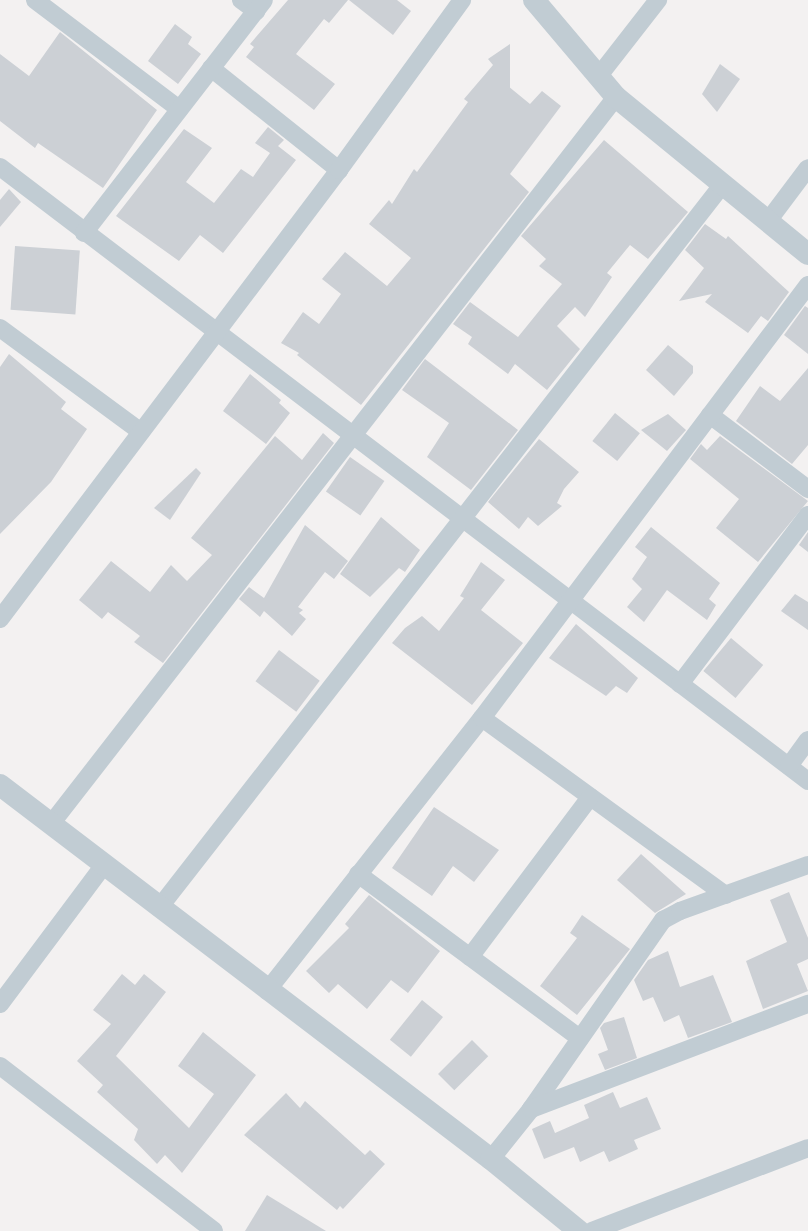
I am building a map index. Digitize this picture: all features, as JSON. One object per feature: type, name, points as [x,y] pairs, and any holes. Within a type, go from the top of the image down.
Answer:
[{"type":"street","points":[[35,0],[179,109]]},
{"type":"street","points":[[84,233],[260,6],[241,0]]},
{"type":"street","points":[[0,619],[339,170],[462,0]]},
{"type":"street","points":[[534,0],[598,77],[616,96],[808,254]]},
{"type":"street","points":[[598,77],[658,0]]},
{"type":"street","points":[[211,68],[339,170]]},
{"type":"street","points":[[51,824],[616,96]]},
{"type":"street","points":[[0,168],[215,334],[808,781]]},
{"type":"street","points":[[768,221],[808,168]]},
{"type":"street","points":[[159,908],[723,184]]},
{"type":"street","points":[[266,991],[482,718],[571,602],[808,285]]},
{"type":"street","points":[[2,332],[141,432]]},
{"type":"street","points":[[710,416],[808,489]]},
{"type":"street","points":[[680,684],[808,515]]},
{"type":"street","points":[[482,718],[726,895]]},
{"type":"street","points":[[789,766],[808,740]]},
{"type":"street","points":[[0,785],[266,991],[491,1159],[579,1231]]},
{"type":"street","points":[[470,957],[590,797]]},
{"type":"street","points":[[491,1159],[531,1110],[664,920],[680,910],[808,865]]},
{"type":"street","points":[[0,1004],[104,866]]},
{"type":"street","points":[[358,874],[580,1038]]},
{"type":"street","points":[[531,1110],[808,1004]]},
{"type":"street","points":[[0,1066],[214,1231]]},
{"type":"street","points":[[592,1231],[808,1148]]},
{"type":"building","points":[[288,0],[348,0],[329,23],[324,19],[296,54],[335,84],[314,110],[246,57],[254,47],[250,44]]},
{"type":"building","points":[[349,0],[397,0],[411,11],[393,35]]},
{"type":"building","points":[[175,24],[192,37],[188,44],[201,54],[178,84],[148,61]]},
{"type":"building","points":[[60,32],[157,110],[103,188],[38,143],[35,148],[0,121],[0,54],[29,76]]},
{"type":"building","points":[[510,44],[510,88],[530,104],[542,91],[561,106],[510,174],[529,192],[361,405],[297,355],[299,353],[281,343],[303,312],[319,324],[341,294],[322,279],[345,252],[387,286],[411,258],[369,224],[389,200],[392,204],[414,169],[417,172],[468,102],[464,99],[493,65],[488,59]]},
{"type":"building","points":[[720,64],[740,79],[717,112],[702,94]]},
{"type":"building","points":[[268,127],[284,140],[278,146],[296,160],[223,253],[200,235],[179,261],[116,216],[184,129],[212,148],[186,182],[214,203],[241,169],[253,177],[270,153],[255,143]]},
{"type":"building","points":[[604,140],[688,212],[648,259],[630,245],[607,273],[612,277],[585,317],[575,307],[557,326],[580,349],[547,390],[515,364],[508,374],[468,344],[472,337],[453,324],[470,302],[518,337],[562,284],[539,266],[546,259],[521,236]]},
{"type":"building","points":[[9,189],[21,202],[0,227],[0,200]]},
{"type":"building","points":[[705,224],[726,239],[728,236],[789,292],[768,321],[761,316],[748,333],[705,302],[712,294],[679,301],[704,268],[685,250]]},
{"type":"building","points":[[15,246],[80,251],[75,314],[11,310]]},
{"type":"building","points":[[805,306],[808,308],[808,354],[784,335]]},
{"type":"building","points":[[668,345],[693,366],[693,373],[674,396],[646,370]]},
{"type":"building","points":[[9,354],[66,402],[61,409],[87,429],[51,482],[0,534],[0,367]]},
{"type":"building","points":[[425,359],[518,430],[471,490],[427,457],[449,423],[402,390]]},
{"type":"building","points":[[808,368],[808,445],[792,464],[736,421],[760,386],[780,401]]},
{"type":"building","points":[[250,374],[281,400],[279,403],[290,413],[266,444],[223,411]]},
{"type":"building","points":[[615,413],[640,433],[617,461],[592,441]]},
{"type":"building","points":[[668,414],[686,430],[667,451],[641,430]]},
{"type":"building","points":[[323,433],[334,443],[163,663],[134,642],[140,636],[108,612],[102,619],[79,600],[111,561],[150,592],[171,565],[187,581],[212,555],[191,538],[275,436],[302,460]]},
{"type":"building","points":[[720,436],[808,501],[758,562],[716,528],[739,499],[690,459],[701,444],[707,450]]},
{"type":"building","points":[[539,439],[579,472],[564,489],[557,503],[562,506],[538,526],[528,517],[519,529],[488,502]]},
{"type":"building","points":[[350,457],[384,481],[360,515],[326,491]]},
{"type":"building","points":[[196,468],[201,473],[170,520],[154,508]]},
{"type":"building","points":[[381,517],[420,550],[405,572],[399,568],[370,597],[340,574]]},
{"type":"building","points":[[305,525],[348,561],[334,579],[325,572],[298,607],[303,610],[299,613],[306,619],[292,636],[264,611],[260,617],[239,599],[249,587],[264,598]]},
{"type":"building","points":[[651,527],[720,583],[709,599],[716,605],[707,620],[667,590],[644,622],[627,607],[642,589],[632,579],[647,557],[635,547]]},
{"type":"building","points":[[808,532],[808,552],[799,545]]},
{"type":"building","points":[[481,562],[505,580],[481,610],[523,643],[472,705],[392,643],[405,628],[422,616],[439,631],[464,598],[460,596]]},
{"type":"building","points":[[795,594],[808,602],[808,630],[781,611]]},
{"type":"building","points":[[576,624],[638,678],[627,693],[616,686],[606,696],[549,658]]},
{"type":"building","points":[[731,638],[763,665],[736,698],[703,671]]},
{"type":"building","points":[[279,650],[320,681],[296,712],[256,681]]},
{"type":"building","points":[[434,807],[499,850],[474,882],[453,866],[432,896],[392,868]]},
{"type":"building","points":[[641,854],[686,894],[655,913],[617,880]]},
{"type":"building","points":[[789,892],[808,938],[808,959],[797,964],[808,991],[763,1009],[746,961],[787,942],[770,900]]},
{"type":"building","points":[[369,895],[440,951],[408,993],[391,980],[367,1009],[338,984],[329,993],[306,971],[349,928],[345,924]]},
{"type":"building","points":[[582,915],[630,949],[577,1015],[540,986],[577,938],[570,933]]},
{"type":"building","points":[[668,951],[680,987],[713,975],[732,1022],[688,1038],[679,1015],[664,1022],[653,997],[643,1001],[634,980],[648,960]]},
{"type":"building","points":[[122,974],[135,985],[144,974],[166,992],[116,1056],[189,1128],[214,1094],[178,1066],[203,1032],[256,1075],[182,1173],[165,1155],[157,1164],[134,1140],[138,1129],[97,1092],[103,1085],[77,1061],[111,1024],[93,1010]]},
{"type":"building","points":[[422,1000],[443,1017],[411,1057],[390,1040]]},
{"type":"building","points":[[624,1017],[637,1058],[605,1070],[598,1054],[608,1050],[600,1028],[604,1023]]},
{"type":"building","points":[[472,1040],[488,1056],[454,1090],[438,1074]]},
{"type":"building","points":[[613,1092],[620,1108],[647,1097],[661,1129],[634,1140],[638,1149],[609,1162],[604,1151],[580,1162],[574,1147],[544,1159],[532,1129],[550,1121],[555,1133],[589,1118],[584,1105]]},
{"type":"building","points":[[286,1093],[300,1108],[305,1101],[365,1155],[370,1150],[385,1164],[343,1209],[340,1206],[337,1210],[244,1135]]},
{"type":"building","points":[[267,1195],[326,1231],[245,1231]]}]
